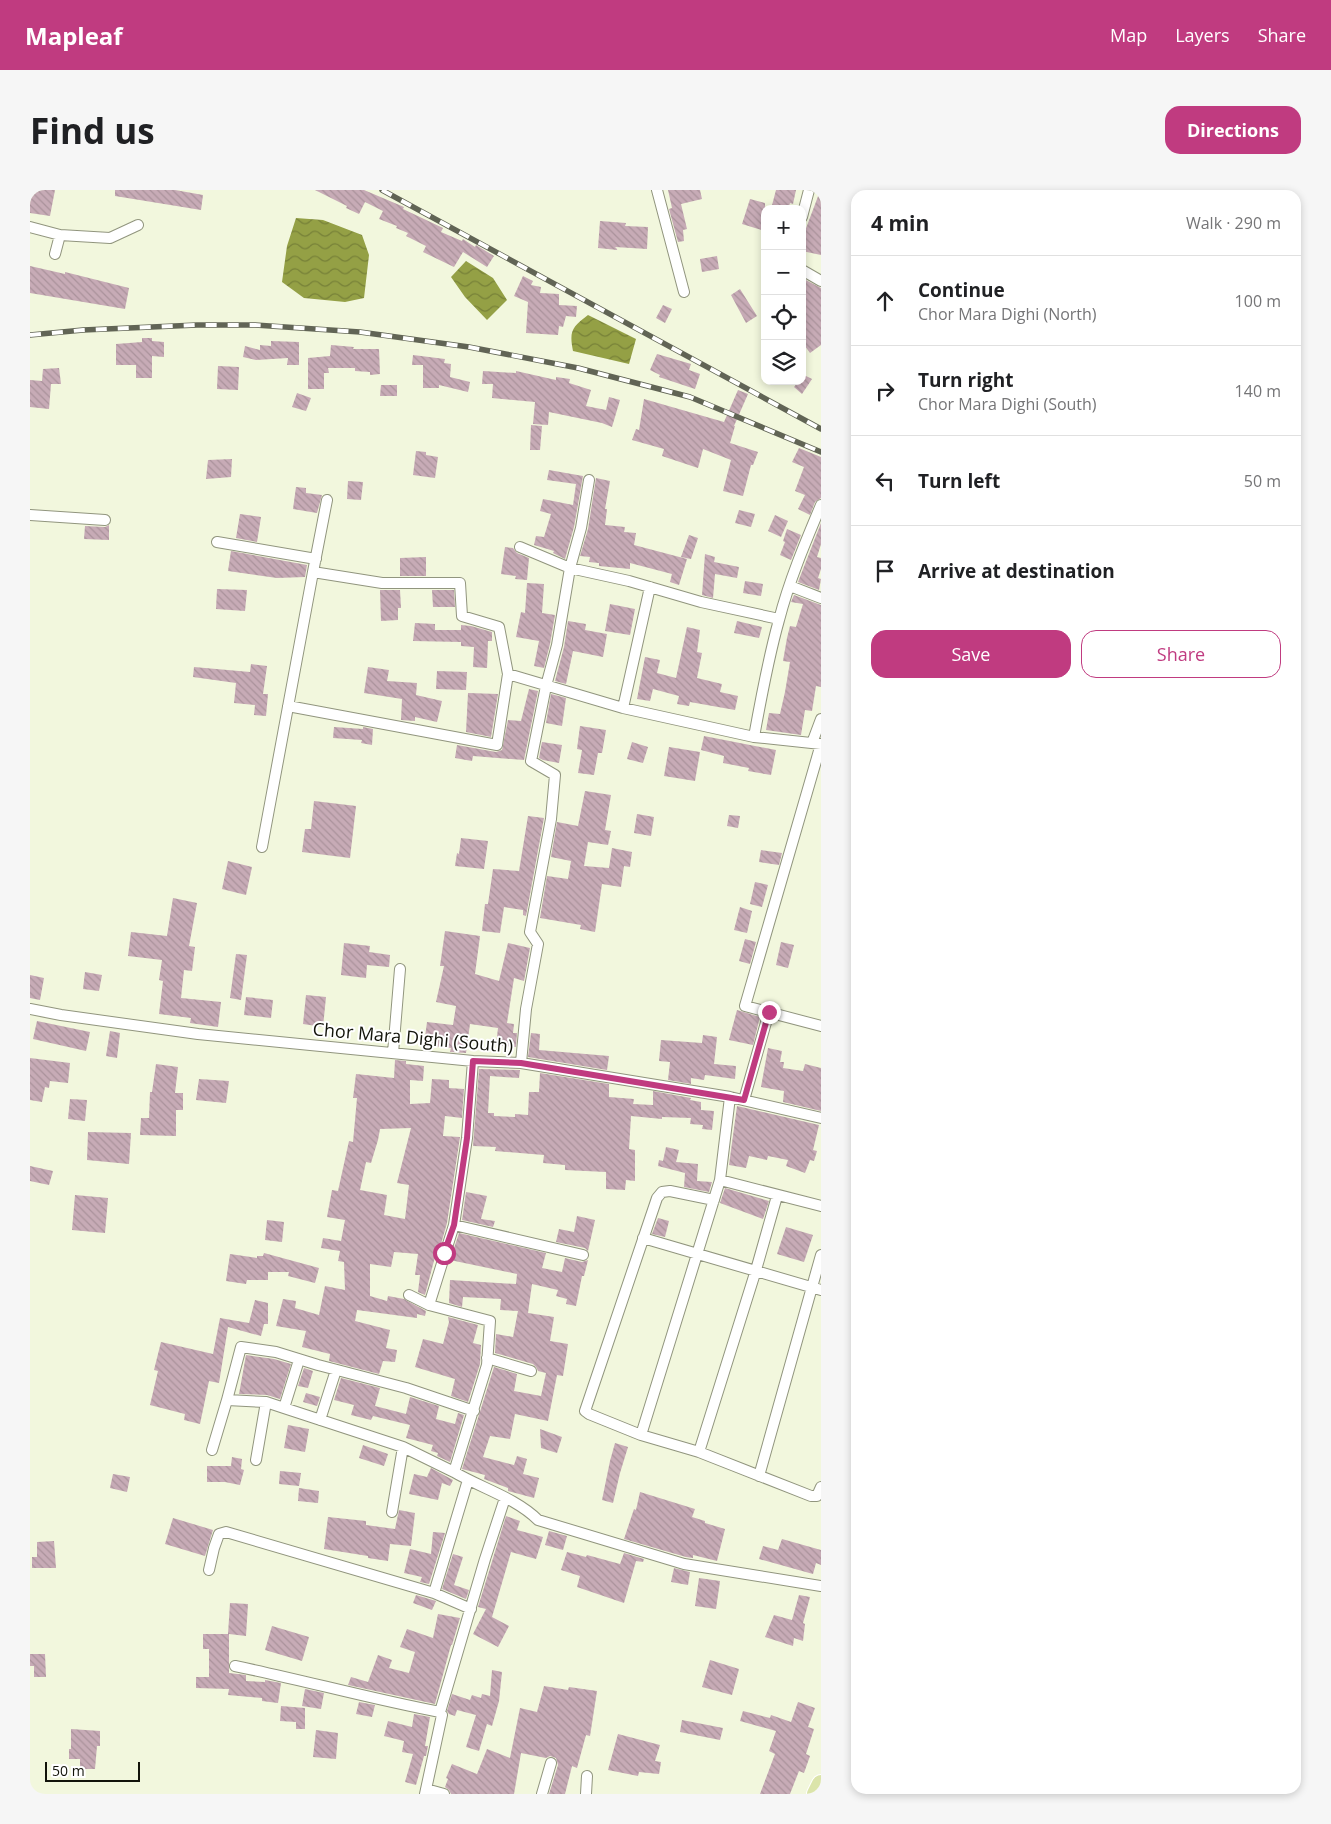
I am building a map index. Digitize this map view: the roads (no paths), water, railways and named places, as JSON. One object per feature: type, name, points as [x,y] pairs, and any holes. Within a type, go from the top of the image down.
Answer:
[{"type":"highway","points":[[816,1794],[821,1784]]},
{"type":"street","points":[[657,190],[684,292]]},
{"type":"street","points":[[805,205],[809,190]]},
{"type":"street","points":[[30,227],[60,235],[110,238],[138,225]]},
{"type":"street","points":[[55,254],[60,235]]},
{"type":"street","points":[[806,272],[821,281]]},
{"type":"street","points":[[521,1063],[526,1008],[538,944],[530,932],[552,819],[555,775],[531,761],[546,686],[557,645],[570,568],[581,528],[589,480]]},
{"type":"street","points":[[262,847],[327,500]]},
{"type":"street","points":[[754,737],[764,681],[779,619],[821,505]]},
{"type":"street","points":[[30,515],[105,520]]},
{"type":"street","points":[[217,542],[316,559]]},
{"type":"street","points":[[520,547],[570,568],[630,581],[701,602],[779,619]]},
{"type":"street","points":[[288,706],[497,745],[508,674],[499,627],[462,616],[460,583],[382,583],[313,572]]},
{"type":"street","points":[[790,586],[821,598]]},
{"type":"street","points":[[623,708],[650,587]]},
{"type":"street","points":[[508,674],[623,708],[754,737],[821,744],[745,1006],[821,1026]]},
{"type":"street","points":[[812,743],[821,719]]},
{"type":"street","points":[[393,1053],[400,969]]},
{"type":"street","name":"Chor Mara Dighi (South)","points":[[30,1009],[62,1016],[198,1034],[473,1061],[521,1063],[730,1097],[821,1118]]},
{"type":"street","points":[[744,1100],[769,1012]]},
{"type":"street","points":[[429,1305],[454,1225],[467,1138],[473,1061]]},
{"type":"street","points":[[641,1435],[720,1180],[730,1097]]},
{"type":"street","points":[[720,1180],[821,1206]]},
{"type":"street","points":[[714,1200],[670,1191],[662,1192],[657,1198],[585,1410],[589,1414],[641,1435],[699,1452],[812,1496],[817,1496],[821,1487]]},
{"type":"street","points":[[699,1452],[777,1196]]},
{"type":"street","points":[[454,1225],[583,1255]]},
{"type":"street","points":[[643,1238],[816,1289]]},
{"type":"street","points":[[759,1476],[816,1289],[821,1255]]},
{"type":"street","points":[[409,1295],[429,1305],[490,1321],[487,1358],[474,1411],[454,1472]]},
{"type":"street","points":[[212,1450],[241,1347],[276,1352],[299,1360],[406,1388],[474,1411]]},
{"type":"street","points":[[487,1358],[531,1371]]},
{"type":"street","points":[[284,1408],[299,1360]]},
{"type":"street","points":[[320,1420],[336,1370]]},
{"type":"street","points":[[227,1400],[266,1402],[404,1447],[528,1509],[538,1520],[684,1564],[821,1586]]},
{"type":"street","points":[[256,1460],[266,1402]]},
{"type":"street","points":[[392,1512],[404,1447]]},
{"type":"street","points":[[434,1594],[468,1480]]},
{"type":"street","points":[[234,1666],[440,1712],[505,1498]]},
{"type":"street","points":[[209,1570],[219,1534],[226,1532],[434,1594],[471,1609]]},
{"type":"street","points":[[442,1715],[425,1792],[444,1794]]},
{"type":"street","points":[[542,1794],[551,1763]]},
{"type":"street","points":[[586,1794],[587,1776]]},
{"type":"water","points":[[296,218],[323,220],[362,235],[369,255],[364,298],[345,302],[304,298],[282,282],[287,246]]},
{"type":"water","points":[[466,261],[493,278],[507,300],[487,320],[465,297],[451,277]]},
{"type":"water","points":[[588,315],[636,339],[629,364],[573,351],[571,339],[573,330]]},
{"type":"railway","points":[[382,190],[821,429]]},
{"type":"railway","points":[[30,335],[83,330],[197,325],[255,325],[360,332],[469,347],[578,368],[690,397],[821,452]]}]
